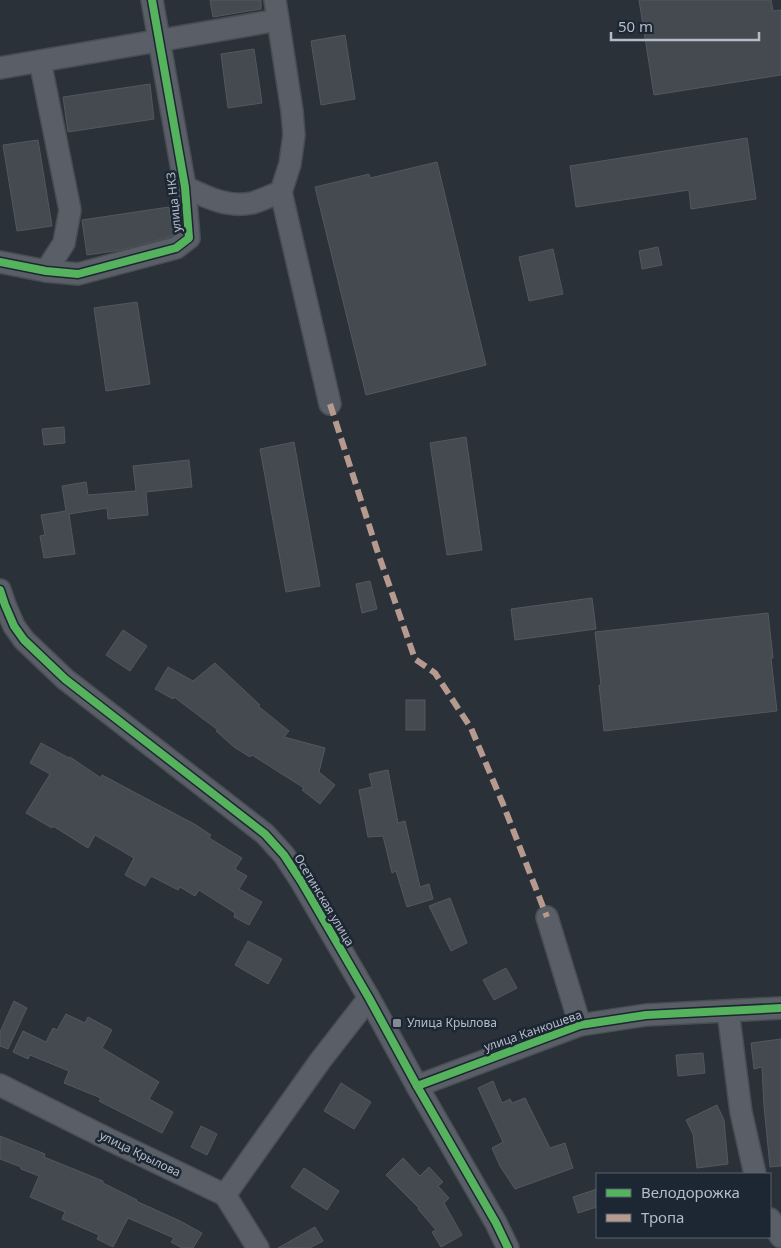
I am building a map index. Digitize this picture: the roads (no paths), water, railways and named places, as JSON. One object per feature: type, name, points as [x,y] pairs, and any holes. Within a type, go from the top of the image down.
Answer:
[{"type":"street","name":"улица НКЗ","points":[[0,262],[46,271],[78,274],[176,248],[189,238],[185,187],[152,0]]},
{"type":"street","points":[[0,68],[160,41],[277,10],[294,135],[290,164],[281,192],[330,404]]},
{"type":"street","points":[[40,61],[70,210],[64,243],[46,271]]},
{"type":"street","points":[[185,187],[215,201],[234,204],[252,203],[281,192]]},
{"type":"street","name":"Осетинская улица","points":[[0,590],[14,626],[24,640],[66,679],[265,834],[284,855],[369,998],[496,1223],[508,1248]]},
{"type":"street","points":[[547,917],[580,1025]]},
{"type":"street","points":[[258,1248],[225,1195],[320,1061],[369,998]]},
{"type":"street","name":"улица Канкошева","points":[[417,1086],[580,1025],[646,1015],[781,1008]]},
{"type":"street","points":[[728,1011],[741,1112],[755,1173]]},
{"type":"street","name":"улица Крылова","points":[[0,1085],[225,1195]]},
{"type":"street","points":[[771,1221],[781,1237]]},
{"type":"place","name":"Улица Крылова","points":[[397,1023]]}]
